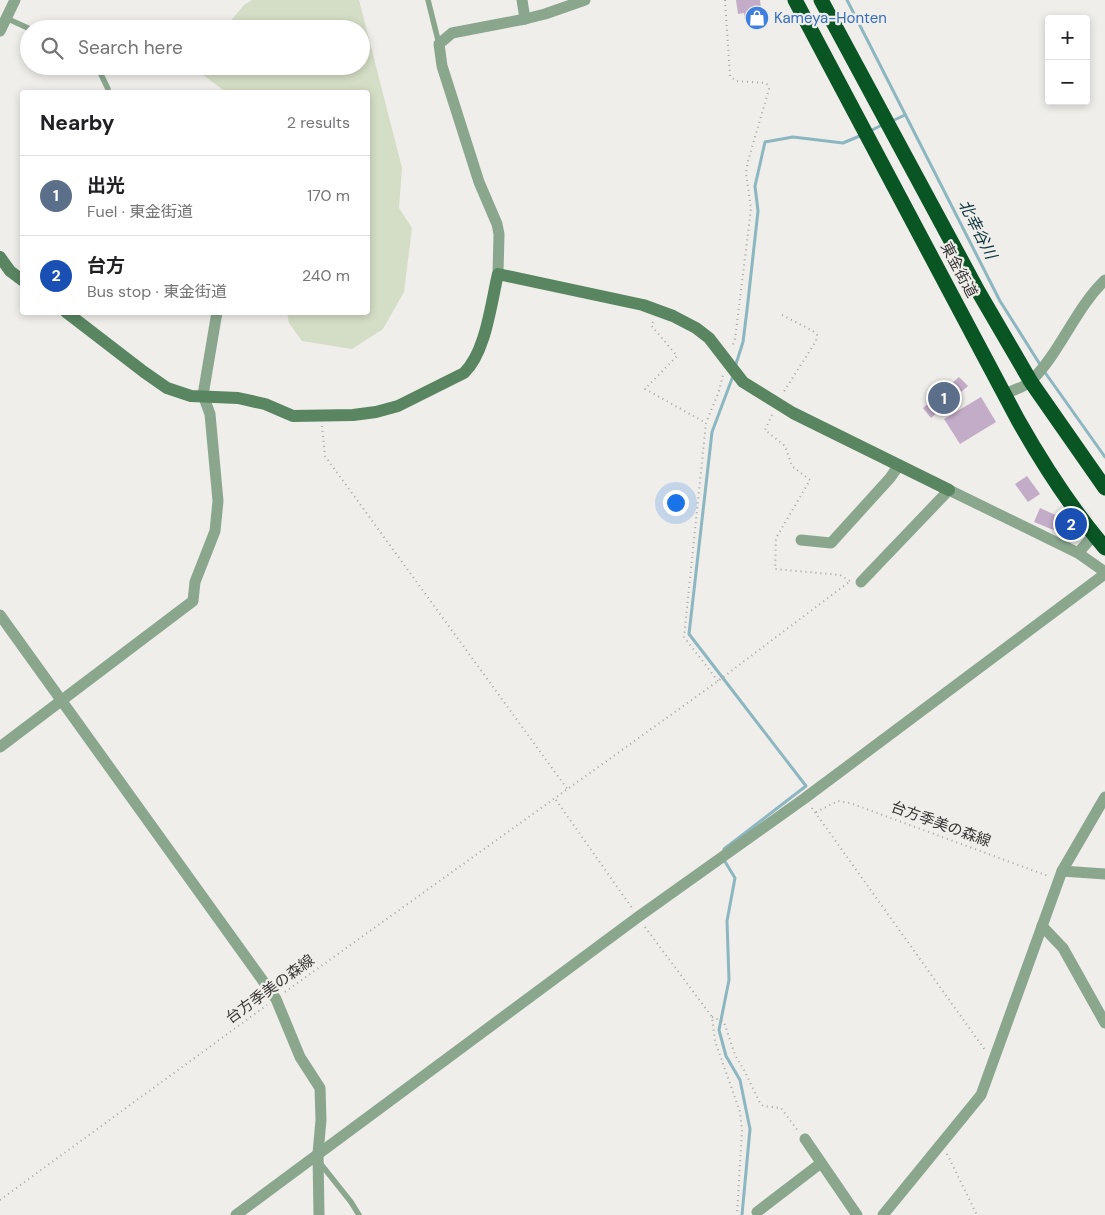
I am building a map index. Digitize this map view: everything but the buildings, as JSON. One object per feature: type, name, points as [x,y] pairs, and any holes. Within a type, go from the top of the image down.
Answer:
[{"type":"highway","name":"東金街道","points":[[795,0],[1018,420],[1058,487],[1105,548]]},
{"type":"highway","name":"東金街道","points":[[821,0],[978,291],[1031,382],[1105,488]]},
{"type":"street","points":[[0,31],[15,0]]},
{"type":"street","points":[[522,0],[525,19]]},
{"type":"street","points":[[70,315],[167,388],[191,396],[203,395],[238,398],[264,404],[293,416],[361,414],[398,406],[464,373],[478,354],[498,274],[499,234],[497,224],[476,173],[442,66],[439,44],[452,33],[525,19],[585,0]]},
{"type":"street","points":[[0,257],[10,271],[20,278]]},
{"type":"street","points":[[236,1215],[318,1158],[638,917],[805,798],[1105,573],[1078,553],[776,403],[743,382],[710,338],[696,328],[660,310],[498,274]]},
{"type":"street","points":[[1005,394],[1031,382],[1080,311],[1105,280]]},
{"type":"street","points":[[0,747],[193,601],[194,582],[215,531],[218,501],[210,414],[203,395],[216,315]]},
{"type":"street","points":[[801,540],[831,544],[890,478],[899,465]]},
{"type":"street","points":[[856,582],[949,490]]},
{"type":"street","points":[[1078,553],[1094,535]]},
{"type":"street","points":[[0,615],[276,999],[300,1057],[320,1088],[319,1215]]},
{"type":"street","points":[[883,1215],[980,1095],[1061,876],[1105,797]]},
{"type":"street","points":[[1061,876],[1105,874]]},
{"type":"street","points":[[1042,926],[1063,948],[1105,1024]]},
{"type":"street","points":[[805,1139],[857,1215]]},
{"type":"street","points":[[757,1212],[821,1163]]},
{"type":"lane","points":[[428,0],[439,44]]},
{"type":"lane","points":[[6,18],[20,24]]},
{"type":"lane","points":[[101,75],[108,90]]},
{"type":"lane","points":[[318,1158],[360,1215]]},
{"type":"path","points":[[718,681],[684,637],[706,423],[719,391],[726,360],[735,339],[750,214],[746,173],[769,88],[765,83],[736,81],[730,76],[725,0]]},
{"type":"path","points":[[660,310],[651,325],[677,356],[645,389],[706,423]]},
{"type":"path","points":[[782,315],[817,335],[816,341],[776,403],[765,430],[784,446],[792,466],[810,480],[776,538],[775,569],[840,575],[856,582]]},
{"type":"path","points":[[321,416],[324,456],[568,790]]},
{"type":"path","name":"台方季美の森線","points":[[0,1200],[856,582]]},
{"type":"path","points":[[805,798],[992,1060]]},
{"type":"path","points":[[555,799],[638,917],[712,1017],[715,1041],[740,1112],[742,1130],[737,1215]]},
{"type":"path","name":"台方季美の森線","points":[[815,812],[838,801],[850,803],[1061,876]]},
{"type":"path","points":[[712,1017],[724,1022],[735,1055],[760,1103],[764,1106],[781,1108],[805,1139]]},
{"type":"path","points":[[941,1143],[977,1215]]},
{"type":"green space","points":[[252,0],[359,0],[364,20],[232,20],[244,5]]},
{"type":"green space","points":[[370,43],[402,168],[399,208],[412,228],[404,292],[383,329],[352,349],[302,341],[289,323],[287,315],[370,315],[370,90],[223,90],[203,75],[370,75]]},
{"type":"waterway","name":"北幸谷川","points":[[847,0],[1000,301],[1041,366]]},
{"type":"waterway","points":[[892,121],[905,115]]},
{"type":"waterway","points":[[870,131],[882,125]]},
{"type":"waterway","points":[[735,367],[743,342],[758,211],[755,186],[765,142],[793,137],[843,143],[862,135]]},
{"type":"waterway","name":"北幸谷川","points":[[1044,371],[1105,457]]},
{"type":"waterway","points":[[724,849],[806,786],[689,634],[712,432],[733,376]]},
{"type":"waterway","points":[[724,860],[735,878],[727,921],[729,980],[719,1030],[726,1056],[740,1080],[750,1129],[742,1215]]},
{"type":"place","name":"Kameya-Honten","points":[[757,18]]},
{"type":"place","name":"出光","points":[[944,398]]},
{"type":"place","name":"台方","points":[[1071,524]]}]
